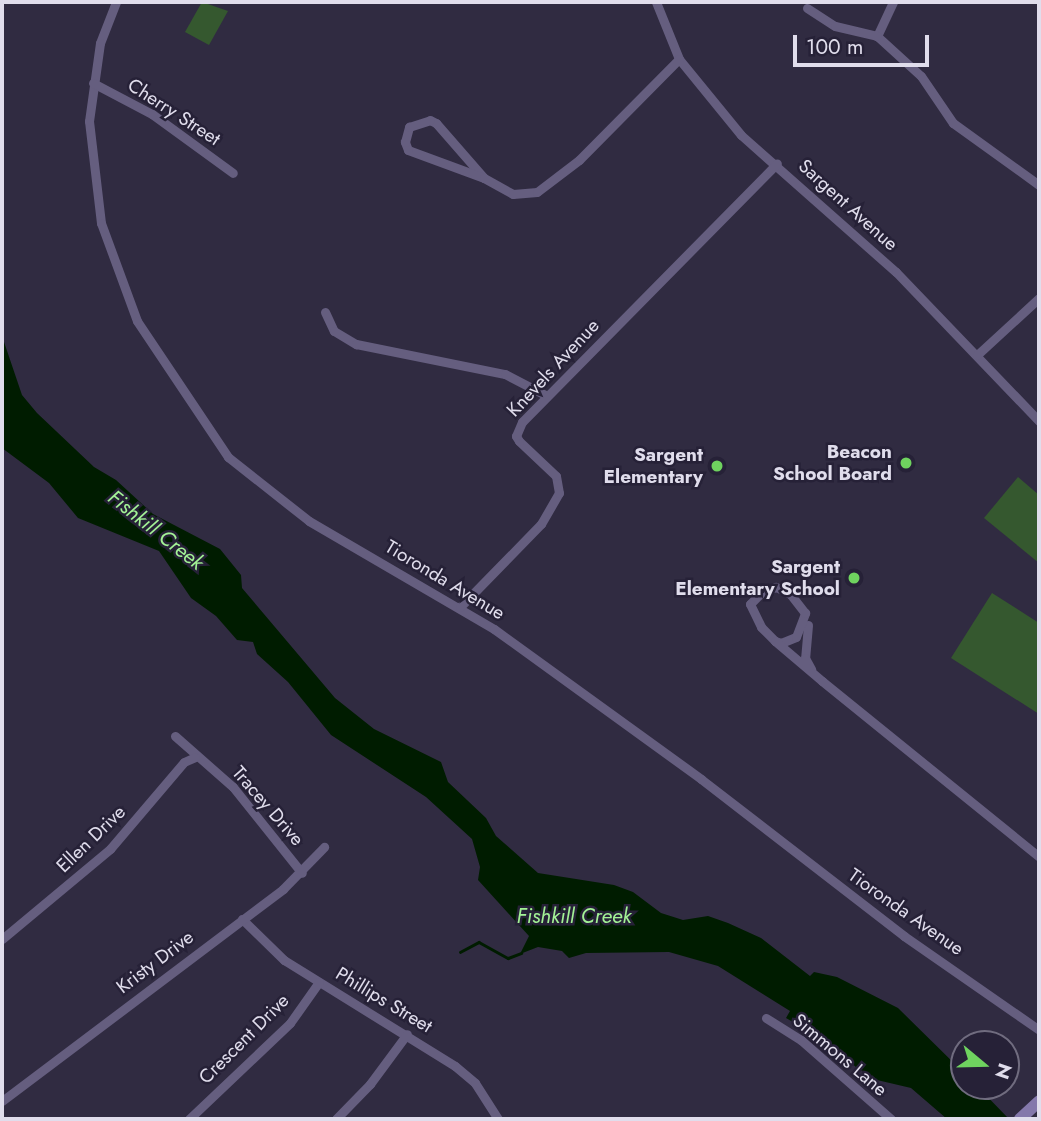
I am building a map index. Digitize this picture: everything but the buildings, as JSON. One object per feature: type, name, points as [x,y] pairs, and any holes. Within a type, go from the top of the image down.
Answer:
[{"type":"main road","points":[[1020,1119],[1039,1101]]},
{"type":"street","name":"Tioronda Avenue","points":[[116,2],[104,28],[93,83],[89,152],[101,223],[137,321],[197,416],[228,457],[309,521],[460,607],[701,779],[904,936],[1039,1030]]},
{"type":"street","name":"Sargent Avenue","points":[[656,2],[679,59],[741,135],[777,163],[895,272],[1037,415]]},
{"type":"street","points":[[877,36],[893,2]]},
{"type":"street","points":[[807,8],[835,26],[877,36],[921,76],[953,123],[1039,185]]},
{"type":"street","points":[[484,178],[436,123],[420,121],[409,127],[405,142],[408,150],[484,178],[513,194],[537,192],[579,160],[679,59]]},
{"type":"street","name":"Cherry Street","points":[[93,83],[152,114],[233,173]]},
{"type":"street","name":"Knevels Avenue","points":[[460,607],[555,507],[560,483],[516,436],[522,422],[777,163]]},
{"type":"street","points":[[977,355],[1039,298]]},
{"type":"street","points":[[325,312],[334,331],[355,344],[505,374],[547,396]]},
{"type":"street","points":[[813,673],[805,658],[809,622],[805,613],[781,588],[768,588],[754,598],[750,611],[775,641],[813,673],[1039,857]]},
{"type":"street","points":[[775,641],[781,643],[796,637],[805,613]]},
{"type":"street","name":"Tracey Drive","points":[[175,736],[195,757],[233,787],[302,873]]},
{"type":"street","name":"Ellen Drive","points":[[2,939],[110,849],[184,762],[195,757]]},
{"type":"street","name":"Kristy Drive","points":[[2,1100],[302,873],[324,846]]},
{"type":"street","name":"Phillips Street","points":[[242,919],[284,960],[407,1034],[475,1083],[498,1119]]},
{"type":"street","name":"Crescent Drive","points":[[189,1119],[290,1023],[319,982]]},
{"type":"street","name":"Simmons Lane","points":[[766,1017],[801,1040],[891,1119]]},
{"type":"street","points":[[336,1119],[370,1084],[407,1034]]},
{"type":"shaded area","points":[[202,2],[228,11],[209,45],[185,32]]},
{"type":"shaded area","points":[[1018,477],[1039,495],[1039,563],[984,518]]},
{"type":"shaded area","points":[[992,593],[1039,623],[1039,714],[951,658]]},
{"type":"water","name":"Fishkill Creek","points":[[2,336],[22,395],[37,413],[94,467],[116,480],[153,514],[220,549],[241,575],[242,588],[335,698],[374,729],[441,762],[448,782],[486,818],[496,836],[538,873],[614,885],[633,892],[661,913],[683,920],[708,916],[728,923],[761,938],[810,976],[814,972],[837,977],[898,1008],[950,1059],[950,1100],[991,1100],[1009,1119],[947,1119],[911,1088],[877,1080],[856,1067],[821,1038],[786,1018],[790,1011],[718,966],[669,952],[586,953],[569,958],[562,951],[538,947],[520,954],[529,936],[478,880],[480,867],[472,839],[426,797],[331,735],[288,682],[257,654],[253,642],[237,640],[216,616],[191,598],[159,551],[78,518],[49,483],[2,448]]},
{"type":"waterway","points":[[460,952],[479,942],[508,958],[521,953]]},
{"type":"place","name":"Beacon School Board","points":[[906,463]]},
{"type":"place","name":"Sargent Elementary","points":[[717,466]]},
{"type":"place","name":"Sargent Elementary School","points":[[854,578]]}]
